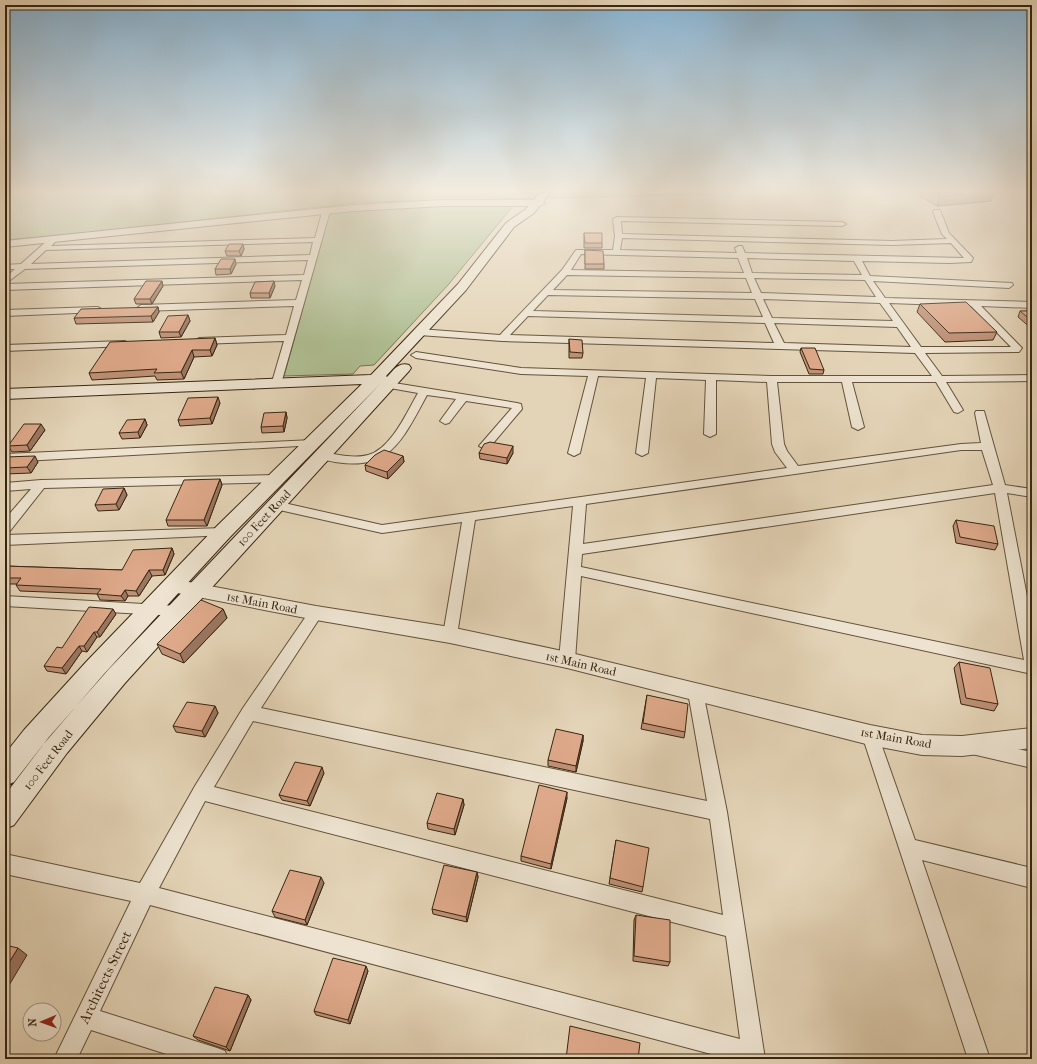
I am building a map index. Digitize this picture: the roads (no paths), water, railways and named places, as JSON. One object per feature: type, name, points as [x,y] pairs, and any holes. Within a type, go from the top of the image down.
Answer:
[{"type":"main road","name":"100 Feet Road","points":[[381,385],[419,332],[462,287],[496,243]]},
{"type":"main road","name":"100 Feet Road","points":[[5,774],[33,738],[85,680],[152,610],[223,532],[278,479],[317,449],[381,385],[416,355],[476,289],[508,243]]},
{"type":"main road","points":[[5,404],[277,382],[381,385]]},
{"type":"main road","points":[[5,394],[118,395],[381,385]]},
{"type":"main road","name":"100 Feet Road","points":[[5,816],[58,745],[117,676],[275,505],[317,449]]},
{"type":"street","points":[[5,282],[49,244],[60,243]]},
{"type":"street","points":[[5,244],[140,243]]},
{"type":"street","points":[[277,382],[317,243]]},
{"type":"street","points":[[616,252],[618,243]]},
{"type":"street","points":[[737,243],[749,276],[780,346]]},
{"type":"street","points":[[502,338],[565,272],[579,252],[856,257],[949,261],[969,259],[954,243]]},
{"type":"street","points":[[5,267],[313,257]]},
{"type":"street","points":[[856,257],[867,278],[939,379],[958,410]]},
{"type":"street","points":[[565,272],[867,278],[1009,285]]},
{"type":"street","points":[[5,287],[307,277]]},
{"type":"street","points":[[546,292],[759,296],[1032,305]]},
{"type":"street","points":[[132,308],[300,303]]},
{"type":"street","points":[[419,332],[502,338],[918,350],[1016,350],[1017,348],[973,303]]},
{"type":"street","points":[[5,313],[109,309]]},
{"type":"street","points":[[526,313],[900,324]]},
{"type":"street","points":[[187,342],[290,338]]},
{"type":"street","points":[[5,348],[132,344]]},
{"type":"street","points":[[416,355],[521,371],[772,379],[1032,378]]},
{"type":"street","points":[[574,453],[594,373]]},
{"type":"street","points":[[642,453],[651,375]]},
{"type":"street","points":[[710,434],[711,377]]},
{"type":"street","points":[[772,379],[778,444],[781,452],[794,470]]},
{"type":"street","points":[[846,379],[858,427]]},
{"type":"street","points":[[381,385],[514,405],[518,407],[485,446]]},
{"type":"street","points":[[5,458],[317,449],[359,460],[377,456],[393,442],[424,392]]},
{"type":"street","points":[[445,421],[463,398]]},
{"type":"street","points":[[980,413],[987,446],[1000,488],[1032,662]]},
{"type":"street","points":[[275,505],[382,529],[961,447],[987,446]]},
{"type":"street","points":[[5,487],[41,484],[278,479]]},
{"type":"street","points":[[5,528],[41,484]]},
{"type":"street","points":[[576,550],[1000,488],[1032,493]]},
{"type":"street","points":[[567,660],[580,500]]},
{"type":"street","points":[[450,636],[469,516]]},
{"type":"street","points":[[5,540],[223,532]]},
{"type":"street","points":[[574,570],[1032,668]]},
{"type":"street","name":"1st Main Road","points":[[173,586],[450,636],[567,660],[870,735],[922,744],[962,746],[1032,738]]},
{"type":"street","points":[[5,601],[178,611]]},
{"type":"street","name":"Architects Street","points":[[65,1059],[145,894],[201,792],[249,713],[316,613]]},
{"type":"street","points":[[5,864],[145,894],[754,1056],[718,812],[696,692]]},
{"type":"street","points":[[249,713],[718,812]]},
{"type":"street","points":[[870,735],[910,848],[978,1059]]},
{"type":"street","points":[[962,746],[1032,760]]},
{"type":"street","points":[[201,792],[735,928]]},
{"type":"street","points":[[910,848],[1032,878]]},
{"type":"street","points":[[85,1017],[217,1059]]}]
